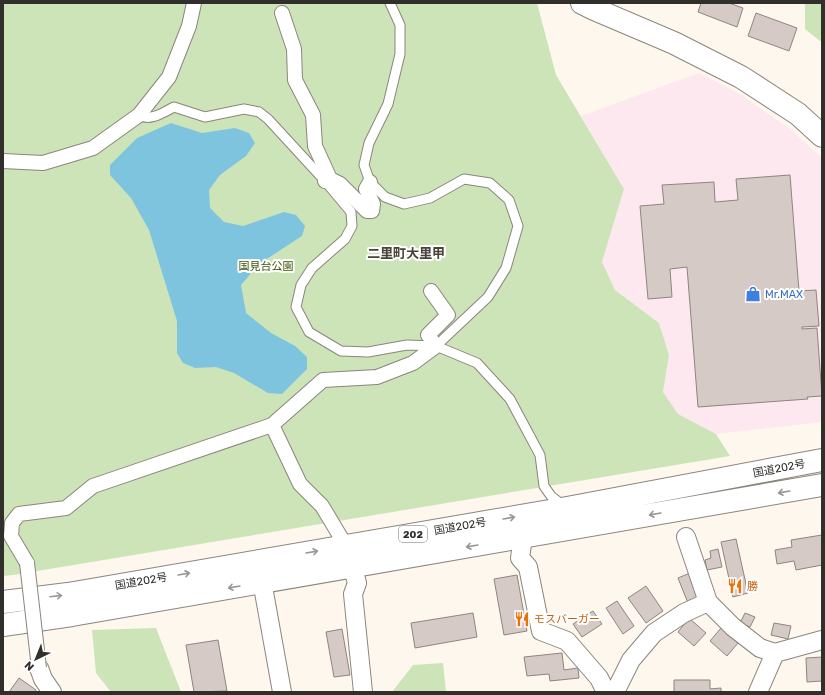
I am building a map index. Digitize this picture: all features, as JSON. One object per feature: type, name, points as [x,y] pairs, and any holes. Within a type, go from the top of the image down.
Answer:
[{"type":"main road","points":[[582,3],[594,10],[674,43],[741,77],[798,114],[822,136]]},
{"type":"main road","name":"国道202号","points":[[3,602],[68,594],[567,508],[822,460]]},
{"type":"main road","name":"国道202号","points":[[3,625],[72,615],[822,485]]},
{"type":"street","points":[[3,161],[43,163],[93,148],[139,115],[169,77],[189,26],[194,3]]},
{"type":"street","points":[[282,13],[294,49],[295,80],[313,115],[315,146],[327,180],[340,184],[367,211],[372,211],[373,204],[366,189],[370,182]]},
{"type":"street","points":[[52,692],[43,679],[39,668],[27,563],[11,536],[12,523],[19,514],[66,508],[94,486],[272,425],[322,380],[377,377],[413,363],[436,346],[428,335],[448,315],[430,291]]},
{"type":"street","points":[[272,425],[300,484],[322,506],[346,546],[353,566],[357,583],[353,594],[364,692]]},
{"type":"street","points":[[523,537],[520,558],[528,567],[541,631],[568,641],[598,678],[606,692]]},
{"type":"street","points":[[686,537],[708,602],[733,627],[760,648],[775,652],[822,640]]},
{"type":"street","points":[[258,561],[282,692]]},
{"type":"street","points":[[615,692],[631,660],[654,633],[684,612],[708,602]]},
{"type":"street","points":[[758,692],[775,652]]},
{"type":"lane","points":[[390,3],[400,25],[400,54],[388,104],[369,143],[364,165],[370,182],[385,197],[404,204],[430,198],[464,179],[490,183],[509,200],[518,226],[506,268],[488,297],[436,346]]},
{"type":"lane","points":[[139,115],[143,118],[151,118],[174,107],[205,117],[244,109],[259,112],[268,119],[327,180],[351,212],[352,226],[344,239],[312,268],[301,285],[296,307],[309,332],[341,351],[368,352],[408,344],[436,346],[477,363],[510,399],[540,456],[544,486],[551,496],[567,508]]},
{"type":"shaded area","points":[[699,73],[740,94],[791,130],[822,158],[822,422],[716,434],[678,414],[663,392],[669,355],[659,323],[615,290],[602,262],[624,189],[581,116]]},
{"type":"green space","name":"国見台公園","points":[[3,3],[537,3],[556,75],[624,189],[602,262],[615,290],[659,323],[669,355],[663,392],[678,414],[716,434],[730,456],[3,576]]},
{"type":"green space","points":[[805,3],[822,3],[822,41],[805,29]]},
{"type":"green space","points":[[156,628],[181,692],[111,692],[96,673],[92,630]]},
{"type":"green space","points":[[443,663],[446,692],[392,692],[413,665]]},
{"type":"water","points":[[171,123],[202,133],[235,128],[249,133],[255,143],[246,156],[220,175],[209,190],[210,208],[224,222],[243,226],[284,212],[296,215],[305,226],[302,236],[259,264],[241,285],[246,313],[271,333],[295,346],[307,357],[307,369],[282,394],[268,393],[234,373],[216,367],[195,368],[183,363],[177,353],[177,321],[149,230],[131,198],[110,175],[110,165],[137,138]]},
{"type":"building","points":[[701,3],[729,3],[743,8],[737,27],[698,12]]},
{"type":"building","points":[[756,13],[797,28],[789,51],[748,36]]},
{"type":"building","name":"Mr.MAX","points":[[790,175],[799,291],[816,290],[819,326],[802,327],[802,329],[817,328],[822,396],[807,397],[808,399],[698,407],[687,267],[670,269],[672,297],[648,299],[640,206],[664,204],[662,185],[714,182],[715,202],[738,200],[736,179]]},
{"type":"building","points":[[822,535],[822,565],[796,570],[794,561],[777,564],[775,550],[792,547],[791,540]]},
{"type":"building","points":[[736,539],[748,593],[733,597],[721,542]]},
{"type":"building","points":[[718,549],[722,567],[707,570],[705,560],[711,558],[710,551]]},
{"type":"building","points":[[690,573],[701,598],[688,603],[678,578]]},
{"type":"building","points":[[517,575],[527,631],[504,635],[494,579]]},
{"type":"building","points":[[646,586],[663,611],[646,623],[628,598]]},
{"type":"building","points":[[617,601],[634,626],[623,634],[606,608]]},
{"type":"building","points":[[593,611],[602,624],[582,637],[573,624]]},
{"type":"building","points":[[473,613],[477,637],[415,648],[411,623]]},
{"type":"building","points":[[745,613],[755,617],[750,627],[740,623]]},
{"type":"building","points":[[689,618],[706,633],[694,646],[678,632]]},
{"type":"building","points":[[774,623],[791,626],[788,639],[771,635]]},
{"type":"building","points":[[721,628],[738,643],[727,656],[710,641]]},
{"type":"building","points":[[342,629],[350,675],[334,677],[326,632]]},
{"type":"building","points":[[218,640],[227,691],[194,692],[186,645]]},
{"type":"building","points":[[562,653],[564,670],[578,668],[579,678],[550,681],[549,674],[527,676],[524,657]]},
{"type":"building","points":[[822,657],[822,681],[807,682],[806,658]]},
{"type":"building","points":[[19,678],[36,690],[35,692],[9,692]]},
{"type":"building","points":[[674,680],[710,680],[710,689],[721,688],[721,692],[674,692]]},
{"type":"place","name":"Mr.MAX","points":[[753,294]]},
{"type":"place","name":"勝","points":[[735,586]]},
{"type":"place","name":"モスバーガー","points":[[522,619]]},
{"type":"district","name":"二里町大里甲","points":[[406,253]]}]
